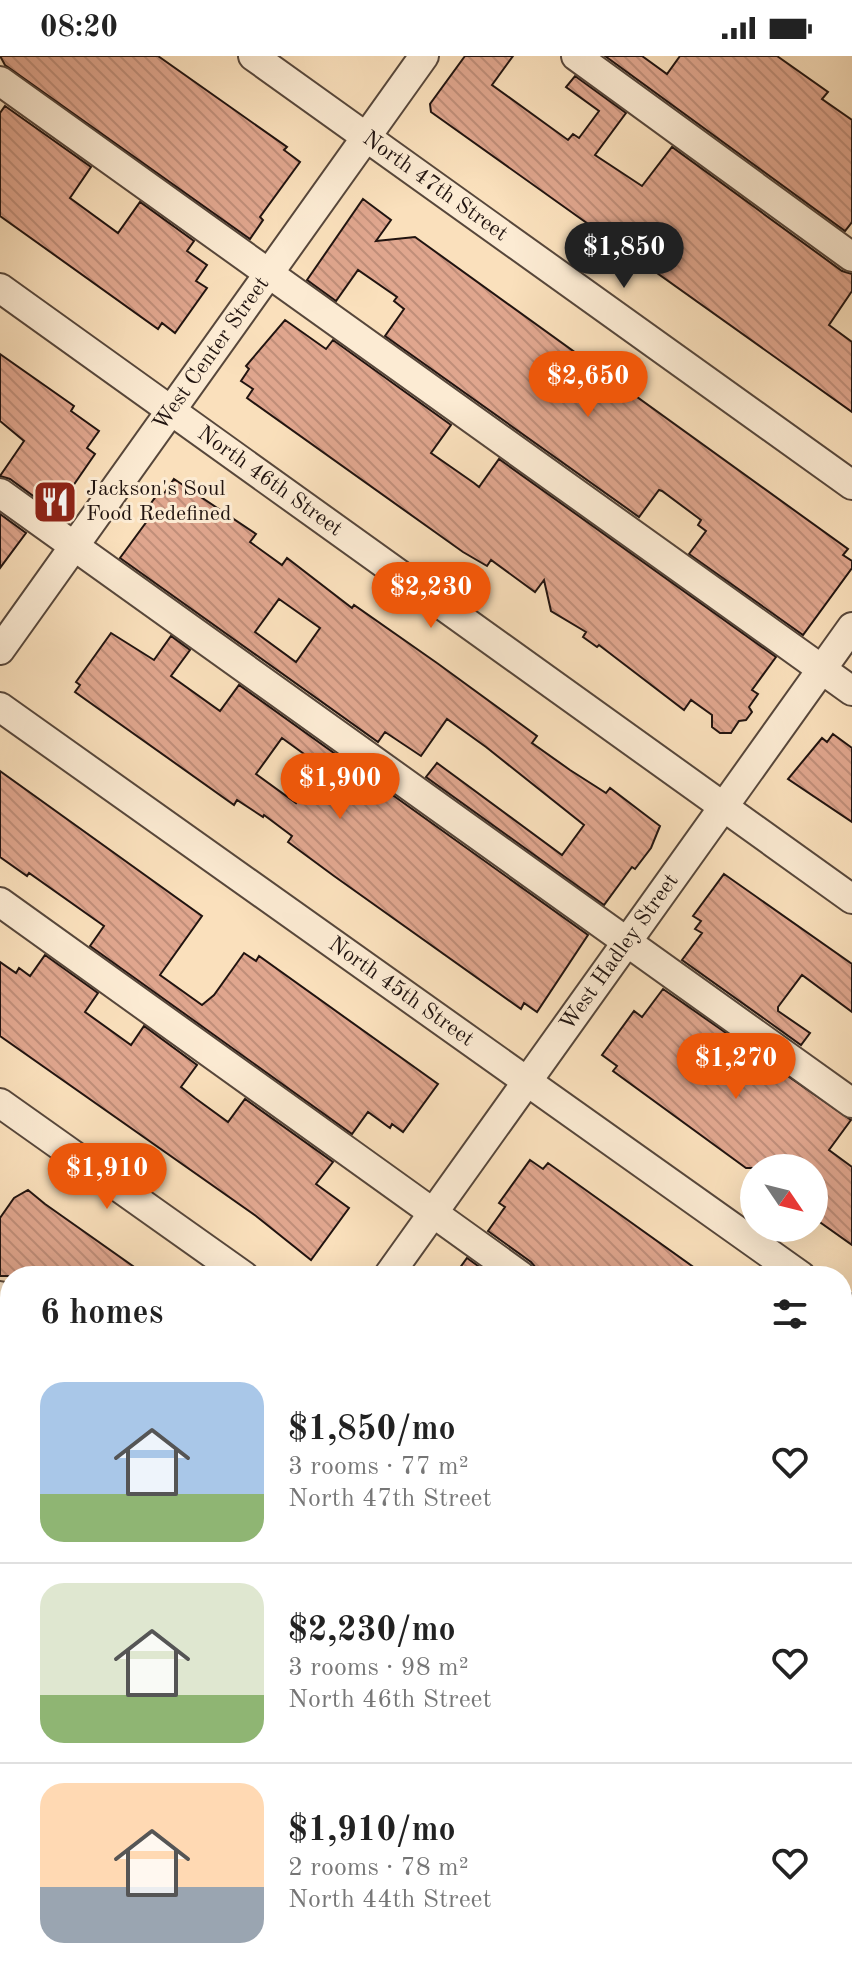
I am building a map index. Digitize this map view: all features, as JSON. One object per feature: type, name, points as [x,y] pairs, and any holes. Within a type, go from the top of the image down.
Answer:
[{"type":"street","name":"North 47th Street","points":[[253,56],[852,485]]},
{"type":"street","name":"West Center Street","points":[[0,650],[424,56]]},
{"type":"street","points":[[576,56],[852,257]]},
{"type":"street","points":[[0,81],[852,691]]},
{"type":"street","name":"North 46th Street","points":[[0,288],[852,899]]},
{"type":"street","points":[[0,493],[852,1103]]},
{"type":"street","name":"West Hadley Street","points":[[395,1266],[721,806],[852,627]]},
{"type":"street","name":"North 45th Street","points":[[0,707],[787,1266]]},
{"type":"street","points":[[0,902],[507,1266]]},
{"type":"street","points":[[0,1103],[230,1266]]},
{"type":"building","points":[[0,56],[158,56],[287,147],[284,150],[300,162],[260,217],[263,220],[250,239],[5,65]]},
{"type":"building","points":[[465,56],[513,56],[492,85],[568,140],[573,134],[579,138],[599,111],[566,87],[575,76],[626,113],[595,155],[642,186],[672,147],[842,271],[852,274],[852,291],[829,325],[852,342],[852,412],[431,112],[430,104]]},
{"type":"building","points":[[605,56],[642,56],[667,74],[680,56],[777,56],[828,92],[822,99],[852,120],[852,222],[845,231]]},
{"type":"building","points":[[5,106],[91,167],[70,198],[118,233],[140,202],[194,241],[187,251],[207,265],[196,281],[207,288],[175,333],[162,323],[158,329],[0,216],[0,113]]},
{"type":"building","points":[[363,199],[391,220],[376,241],[415,237],[848,549],[843,555],[852,561],[852,568],[803,635],[689,554],[706,531],[698,525],[701,520],[662,491],[659,490],[639,517],[385,336],[404,309],[394,301],[397,297],[358,270],[336,301],[307,280]]},
{"type":"building","points":[[285,320],[326,349],[333,340],[451,425],[431,453],[479,487],[499,459],[776,657],[752,690],[758,694],[749,707],[752,712],[746,720],[739,721],[731,733],[720,733],[712,727],[712,715],[691,700],[684,710],[599,645],[597,647],[583,637],[586,632],[551,611],[544,580],[535,592],[491,560],[487,566],[463,552],[247,398],[253,389],[241,381],[249,369],[246,366]]},
{"type":"building","points":[[0,354],[74,406],[71,411],[99,431],[87,448],[95,454],[55,512],[10,479],[0,476],[24,441],[0,421]]},
{"type":"building","points":[[174,479],[256,534],[250,542],[282,565],[287,558],[352,608],[354,605],[537,736],[532,743],[570,770],[606,793],[610,788],[660,826],[651,848],[635,869],[632,867],[604,905],[426,777],[437,763],[562,855],[584,825],[447,719],[421,756],[385,732],[378,742],[120,558],[150,517],[144,513],[159,492],[163,495]],"holes":[[[279,599],[320,628],[296,662],[255,632]]]},
{"type":"building","points":[[0,514],[26,533],[0,568]]},
{"type":"building","points":[[111,633],[154,660],[171,636],[190,650],[171,676],[220,711],[239,685],[588,935],[537,1012],[524,1003],[521,1009],[288,842],[292,836],[264,815],[237,800],[234,805],[75,692],[80,685],[76,682]],"holes":[[[282,738],[322,767],[296,803],[256,774]]]},
{"type":"building","points":[[833,734],[852,748],[852,822],[788,779],[822,738],[827,742]]},
{"type":"building","points":[[0,771],[202,916],[160,975],[202,1005],[214,995],[244,953],[256,961],[259,956],[438,1084],[403,1132],[392,1124],[390,1128],[368,1112],[352,1134],[90,946],[104,926],[29,873],[27,876],[0,857]]},
{"type":"building","points":[[724,874],[852,964],[852,1012],[802,975],[778,1007],[778,1011],[810,1033],[801,1045],[682,960],[702,933],[695,929],[701,921],[693,916]]},
{"type":"building","points":[[45,955],[98,993],[85,1012],[131,1045],[144,1026],[197,1065],[181,1087],[228,1122],[245,1099],[333,1162],[316,1184],[349,1208],[311,1260],[256,1216],[0,1036],[0,962],[16,973],[19,968],[30,976]]},
{"type":"building","points":[[663,989],[851,1120],[829,1150],[852,1167],[852,1245],[828,1228],[828,1154],[740,1154],[740,1164],[613,1071],[617,1066],[602,1055],[634,1011],[642,1017]]},
{"type":"building","points":[[530,1160],[543,1169],[548,1163],[692,1266],[534,1266],[488,1231],[505,1207],[499,1203]]},
{"type":"building","points":[[28,1190],[133,1266],[0,1266],[0,1218],[14,1198]]},
{"type":"building","points":[[467,1258],[478,1266],[461,1266]]},
{"type":"place","name":"Jackson's Soul Food Redefined","points":[[55,502]]}]
